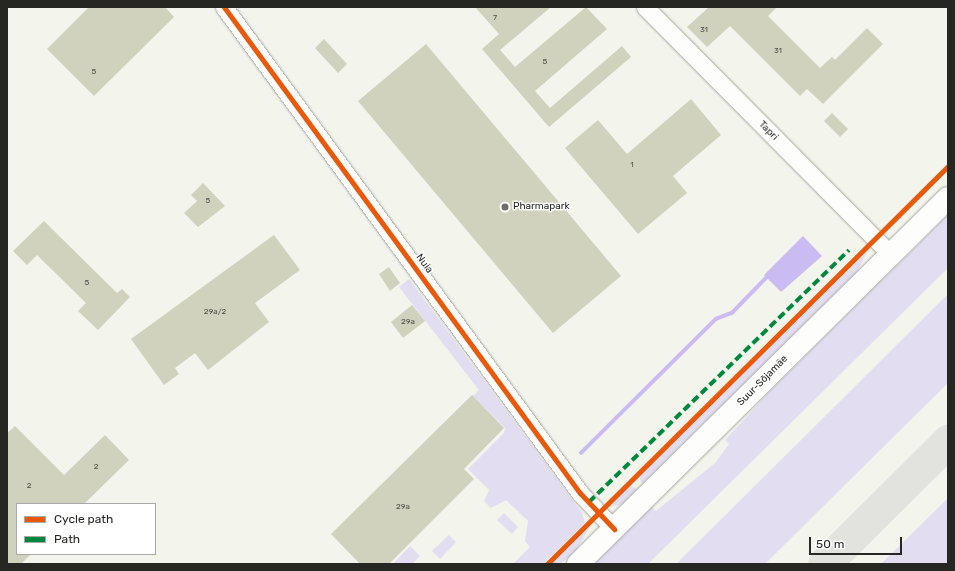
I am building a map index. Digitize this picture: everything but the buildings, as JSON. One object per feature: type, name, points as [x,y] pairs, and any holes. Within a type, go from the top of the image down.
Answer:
[{"type":"main road","name":"Suur-Sõjamäe","points":[[578,564],[948,198]]},
{"type":"street","name":"Nuia","points":[[224,7],[580,493],[614,529]]},
{"type":"street","name":"Tapri","points":[[645,7],[891,255]]},
{"type":"shaded area","points":[[948,215],[948,268],[648,564],[594,564],[652,507],[656,511],[715,463],[729,444],[725,440],[775,386]]},
{"type":"shaded area","points":[[803,236],[822,256],[781,292],[764,275]]},
{"type":"shaded area","points":[[867,252],[857,272],[642,484],[639,477]]},
{"type":"shaded area","points":[[409,279],[582,513],[585,523],[543,564],[513,564],[530,547],[525,541],[528,521],[506,500],[491,508],[484,501],[489,490],[468,469],[504,433],[505,428],[473,396],[479,390],[399,287]]},
{"type":"shaded area","points":[[948,294],[948,383],[765,564],[676,564]]},
{"type":"shaded area","points":[[630,486],[638,489],[623,504],[610,507]]},
{"type":"shaded area","points":[[948,498],[948,564],[881,564]]},
{"type":"shaded area","points":[[504,513],[518,527],[512,534],[497,520]]},
{"type":"shaded area","points":[[591,525],[575,552],[560,564],[551,564]]},
{"type":"shaded area","points":[[449,535],[456,542],[440,559],[432,551]]},
{"type":"shaded area","points":[[410,546],[420,556],[412,564],[393,564]]},
{"type":"waterway","points":[[581,453],[716,319],[732,313],[767,277]]},
{"type":"taxiway","points":[[824,564],[948,441]]},
{"type":"marked path","points":[[589,502],[849,250]]},
{"type":"cycle path","points":[[224,7],[580,493],[614,529]]},
{"type":"cycle path","points":[[547,564],[948,166]]},
{"type":"place","name":"Pharmapark","points":[[505,207]]}]
